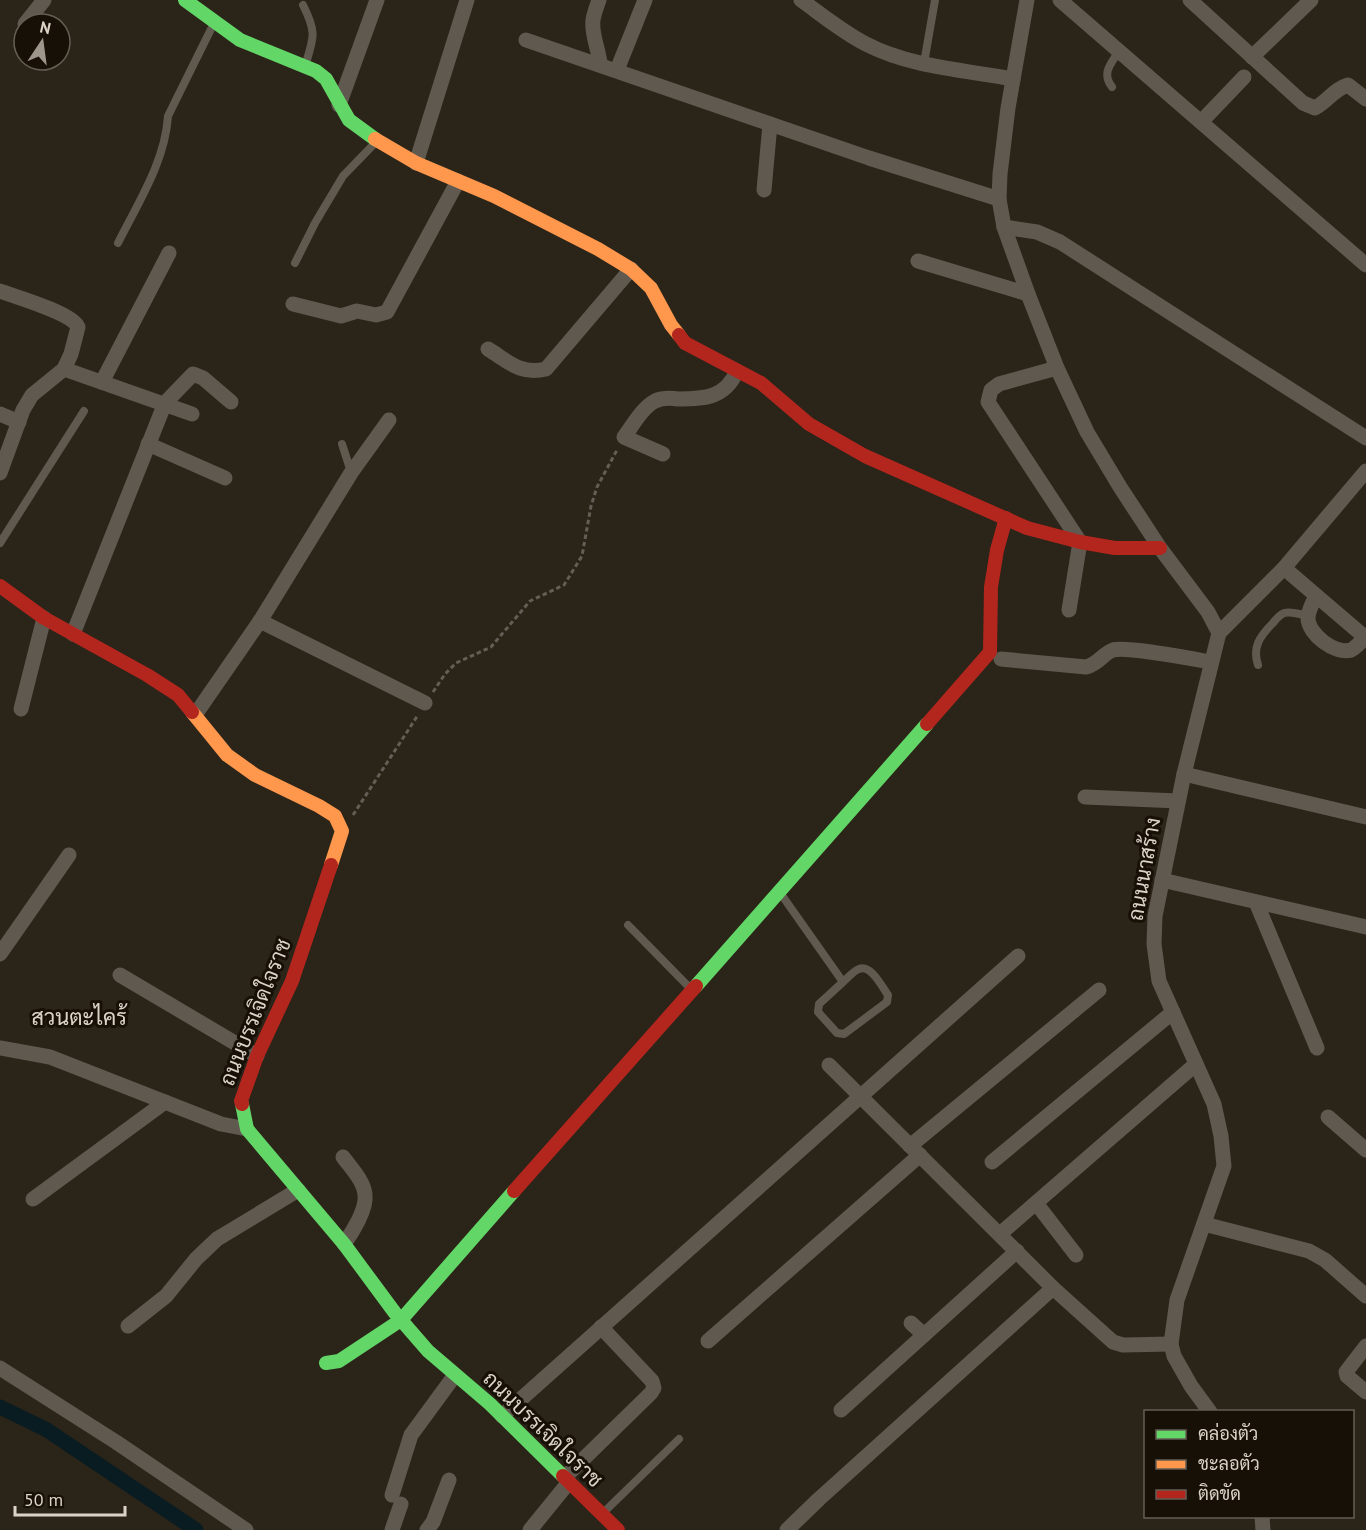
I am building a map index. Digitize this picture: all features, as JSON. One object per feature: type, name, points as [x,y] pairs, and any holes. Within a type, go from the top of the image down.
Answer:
[{"type":"street","points":[[185,0],[240,40],[316,71],[326,79],[349,120],[377,141],[416,163],[494,196],[598,249],[631,269],[651,288],[671,325],[685,343],[761,383],[809,424],[865,456],[1027,528],[1080,542],[1115,548],[1160,548]]},
{"type":"street","points":[[339,105],[377,0]]},
{"type":"street","points":[[416,163],[467,0]]},
{"type":"street","points":[[599,0],[593,19],[600,64]]},
{"type":"street","points":[[617,70],[645,0]]},
{"type":"street","points":[[801,0],[865,44],[906,60],[1013,79]]},
{"type":"street","points":[[1028,0],[1008,108],[999,199],[1004,227],[1028,294],[1087,432],[1119,487],[1160,548],[1209,612],[1219,633]]},
{"type":"street","points":[[1060,0],[1366,265]]},
{"type":"street","points":[[1190,0],[1303,103],[1315,108],[1339,88],[1348,85],[1366,99]]},
{"type":"street","points":[[1252,57],[1311,0]]},
{"type":"street","points":[[526,40],[869,158],[999,199]]},
{"type":"street","points":[[1201,122],[1244,77]]},
{"type":"street","points":[[764,190],[770,123]]},
{"type":"street","points":[[293,304],[341,316],[357,311],[376,315],[387,312],[458,181]]},
{"type":"street","points":[[1004,227],[1036,232],[1060,242],[1366,438]]},
{"type":"street","points":[[102,382],[169,253]]},
{"type":"street","points":[[918,261],[1028,294]]},
{"type":"street","points":[[488,350],[523,371],[546,369],[631,269]]},
{"type":"street","points":[[0,291],[75,322],[78,327],[64,369],[32,395],[23,410],[0,473]]},
{"type":"street","points":[[1058,368],[999,384],[991,390],[988,402],[1080,542],[1069,610]]},
{"type":"street","points":[[64,369],[192,414]]},
{"type":"street","points":[[663,454],[624,437],[646,408],[656,400],[710,397],[723,391],[732,383],[737,371]]},
{"type":"street","points":[[73,634],[165,403],[193,374],[208,382],[231,402]]},
{"type":"street","points":[[0,414],[19,422]]},
{"type":"street","points":[[195,715],[260,621],[351,473],[389,420]]},
{"type":"street","points":[[148,444],[225,478]]},
{"type":"street","name":"ถนนนาสร้าง","points":[[1171,1344],[1177,1300],[1224,1166],[1221,1136],[1214,1104],[1159,981],[1154,944],[1155,916],[1184,774],[1219,633],[1284,568],[1366,471]]},
{"type":"street","points":[[326,1363],[339,1361],[401,1320],[990,652],[991,587],[997,550],[1006,518]]},
{"type":"street","points":[[1284,568],[1366,638],[1353,649],[1344,651],[1332,647],[1316,635],[1309,625],[1308,616],[1316,596]]},
{"type":"street","points":[[0,586],[44,618],[147,675],[178,695],[227,755],[255,775],[335,816],[342,831]]},
{"type":"street","points":[[21,709],[44,618]]},
{"type":"street","points":[[260,621],[425,703]]},
{"type":"street","points":[[1001,659],[1086,667],[1097,664],[1114,650],[1130,650],[1211,662]]},
{"type":"street","points":[[1184,774],[1366,817]]},
{"type":"street","points":[[1085,797],[1178,801]]},
{"type":"street","name":"ถนนบรรเจิดใจราช","points":[[342,831],[292,981],[257,1056],[241,1101],[247,1129],[344,1244],[401,1320],[428,1351],[502,1416],[618,1530]]},
{"type":"street","points":[[0,954],[69,855]]},
{"type":"street","points":[[1162,880],[1366,927]]},
{"type":"street","points":[[1256,902],[1317,1048]]},
{"type":"street","points":[[502,1416],[1018,956]]},
{"type":"street","points":[[120,975],[257,1056]]},
{"type":"street","points":[[708,1341],[915,1150],[1099,990]]},
{"type":"street","points":[[992,1162],[1173,1012]]},
{"type":"street","points":[[0,1048],[50,1056],[221,1124],[247,1129]]},
{"type":"street","points":[[1000,1234],[1196,1064]]},
{"type":"street","points":[[829,1065],[1053,1288],[1113,1342],[1123,1345],[1171,1344],[1174,1356],[1191,1386],[1209,1410]]},
{"type":"street","points":[[33,1199],[165,1102]]},
{"type":"street","points":[[1328,1117],[1366,1150]]},
{"type":"street","points":[[344,1157],[363,1187],[366,1198],[355,1230],[344,1244]]},
{"type":"street","points":[[128,1326],[166,1296],[196,1259],[217,1239],[298,1190]]},
{"type":"street","points":[[1035,1203],[1076,1254]]},
{"type":"street","points":[[1204,1224],[1318,1255],[1366,1296]]},
{"type":"street","points":[[841,1410],[1017,1251]]},
{"type":"street","points":[[787,1530],[1053,1288]]},
{"type":"street","points":[[911,1323],[924,1335]]},
{"type":"street","points":[[530,1530],[567,1480],[654,1388],[652,1381],[602,1327]]},
{"type":"street","points":[[1366,1346],[1346,1372],[1347,1376],[1366,1392]]},
{"type":"street","points":[[0,1368],[116,1442],[246,1530]]},
{"type":"street","points":[[392,1530],[396,1500],[411,1435],[455,1375]]},
{"type":"street","points":[[426,1530],[433,1522],[449,1480]]},
{"type":"lane","points":[[924,63],[935,0]]},
{"type":"lane","points":[[303,5],[313,25],[313,40],[304,67]]},
{"type":"lane","points":[[118,243],[160,158],[167,132],[168,116],[214,21]]},
{"type":"lane","points":[[1112,87],[1106,74],[1119,51]]},
{"type":"lane","points":[[295,263],[342,176],[377,141]]},
{"type":"lane","points":[[0,543],[84,411]]},
{"type":"lane","points":[[342,444],[351,473]]},
{"type":"lane","points":[[1258,665],[1254,654],[1259,639],[1274,621],[1282,614],[1293,613],[1308,616]]},
{"type":"lane","points":[[779,892],[843,982]]},
{"type":"lane","points":[[628,925],[692,990]]},
{"type":"lane","points":[[865,968],[872,972],[888,998],[886,1002],[844,1034],[837,1033],[818,1012],[819,1004],[843,982],[858,969],[865,968]]},
{"type":"lane","points":[[602,1514],[680,1439]]},
{"type":"path","points":[[342,831],[445,674],[456,663],[491,647],[530,601],[564,585],[582,556],[591,506],[597,487],[624,437]]},
{"type":"waterway","points":[[0,1407],[47,1430],[196,1530]]},
{"type":"traffic: fast","points":[[185,0],[240,40],[316,71],[326,79],[349,120],[375,139]]},
{"type":"traffic: fast","points":[[696,986],[927,724]]},
{"type":"traffic: fast","points":[[242,1104],[247,1129],[344,1244],[395,1313],[428,1351],[490,1404],[563,1476]]},
{"type":"traffic: fast","points":[[326,1363],[339,1361],[401,1320],[514,1191]]},
{"type":"traffic: slow","points":[[375,139],[416,163],[494,196],[598,249],[631,269],[651,288],[679,335]]},
{"type":"traffic: slow","points":[[192,712],[227,755],[255,775],[335,816],[342,831],[331,865]]},
{"type":"traffic: jam","points":[[679,335],[685,343],[761,383],[809,424],[865,456],[1027,528],[1080,542],[1115,548],[1160,548]]},
{"type":"traffic: jam","points":[[927,724],[990,652],[991,587],[997,550],[1006,518]]},
{"type":"traffic: jam","points":[[0,586],[44,618],[147,675],[178,695],[192,712]]},
{"type":"traffic: jam","points":[[242,1104],[241,1101],[257,1056],[292,981],[331,865]]},
{"type":"traffic: jam","points":[[514,1191],[696,986]]},
{"type":"traffic: jam","points":[[563,1476],[618,1530]]},
{"type":"district","name":"สวนตะไคร้","points":[[79,1017]]}]
